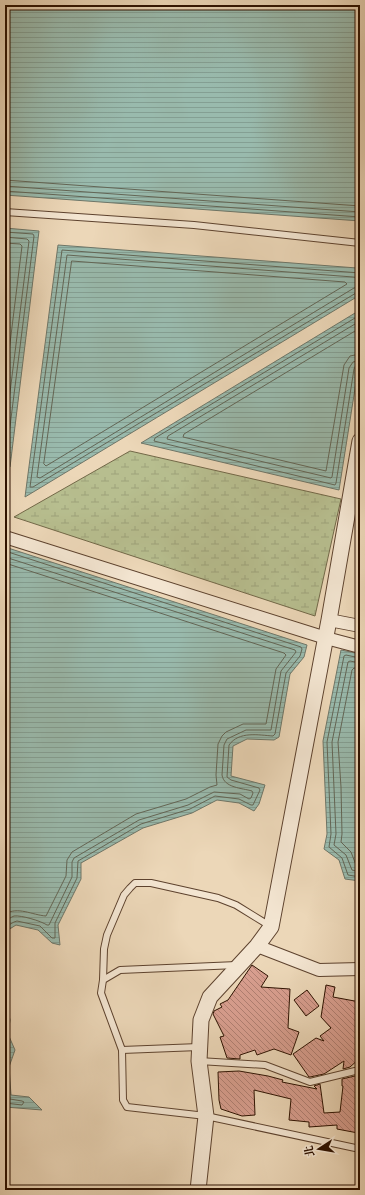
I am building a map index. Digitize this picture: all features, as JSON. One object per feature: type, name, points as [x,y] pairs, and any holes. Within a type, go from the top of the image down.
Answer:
[{"type":"street","points":[[198,1190],[206,1116],[199,1054],[201,1020],[210,997],[257,946],[271,927],[326,638],[360,441]]},
{"type":"street","points":[[5,537],[326,638],[360,647]]},
{"type":"street","points":[[329,620],[360,626]]},
{"type":"street","points":[[257,946],[319,970],[360,969]]},
{"type":"lane","points":[[5,212],[194,225],[360,243]]},
{"type":"lane","points":[[271,927],[236,905],[218,898],[151,883],[135,883],[124,895],[107,935],[104,949],[101,993],[122,1050],[123,1100],[127,1107],[206,1116],[360,1149]]},
{"type":"lane","points":[[103,980],[120,970],[240,964]]},
{"type":"lane","points":[[122,1050],[199,1054],[265,1065],[310,1082],[355,1071],[360,1073]]},
{"type":"green space","points":[[130,451],[341,499],[315,616],[14,517]]},
{"type":"water","points":[[5,5],[360,5],[360,221],[5,195]]},
{"type":"water","points":[[5,228],[39,231],[10,467],[5,471]]},
{"type":"water","points":[[58,245],[357,268],[360,271],[360,295],[25,497]]},
{"type":"water","points":[[360,310],[360,357],[339,490],[141,443]]},
{"type":"water","points":[[5,547],[307,645],[304,657],[290,674],[279,737],[274,740],[247,739],[233,746],[231,776],[265,785],[259,804],[254,811],[239,803],[217,800],[192,813],[143,828],[81,863],[81,879],[58,925],[60,945],[52,943],[38,930],[16,925],[5,932]]},
{"type":"water","points":[[341,650],[360,654],[360,881],[345,879],[339,860],[324,849],[327,834],[323,741]]},
{"type":"water","points":[[5,997],[10,1020],[8,1034],[15,1050],[9,1067],[11,1095],[29,1097],[42,1110],[5,1107]]},
{"type":"building","points":[[252,965],[268,976],[261,987],[290,989],[288,1028],[299,1032],[291,1055],[274,1049],[257,1055],[255,1050],[240,1055],[240,1059],[227,1058],[220,1037],[224,1036],[213,1014],[214,1011],[222,1007],[220,1004],[228,1000]]},
{"type":"building","points":[[326,985],[335,987],[333,997],[360,1002],[360,1058],[350,1067],[343,1069],[344,1061],[324,1074],[309,1077],[293,1054],[316,1038],[324,1041],[320,1036],[331,1028],[321,1017]]},
{"type":"building","points":[[307,990],[319,1006],[306,1016],[294,1000]]},
{"type":"building","points":[[239,1071],[268,1076],[283,1080],[282,1082],[317,1089],[314,1086],[320,1084],[324,1113],[340,1112],[343,1086],[342,1079],[355,1076],[360,1077],[360,1120],[358,1133],[337,1129],[337,1125],[309,1127],[309,1122],[289,1120],[291,1099],[254,1090],[255,1115],[242,1116],[221,1109],[219,1100],[218,1072]]}]
